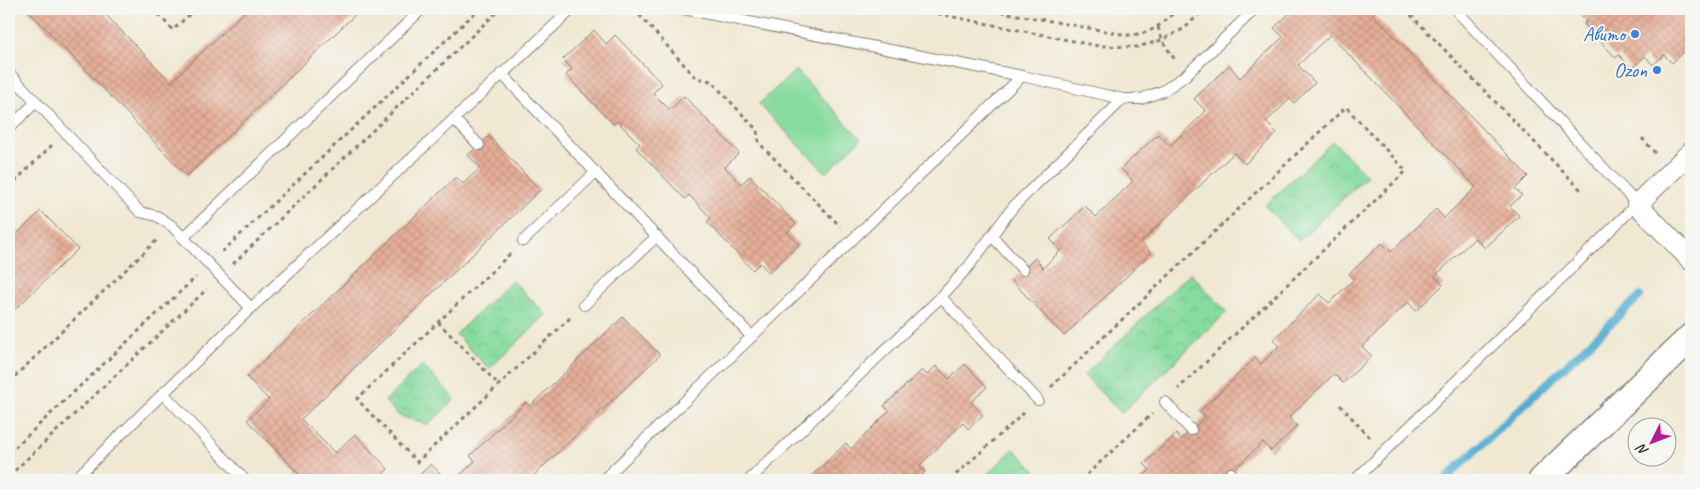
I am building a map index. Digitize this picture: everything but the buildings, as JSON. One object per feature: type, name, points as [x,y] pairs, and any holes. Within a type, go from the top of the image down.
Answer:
[{"type":"street","points":[[1691,152],[1638,204],[1691,260]]},
{"type":"street","points":[[1542,480],[1691,337]]},
{"type":"lane","points":[[183,238],[422,9]]},
{"type":"lane","points":[[74,480],[251,308],[572,9]]},
{"type":"lane","points":[[684,9],[1022,76],[1123,99],[1141,99],[1163,91],[1185,76],[1255,9]]},
{"type":"lane","points":[[1355,480],[1638,204],[1455,9]]},
{"type":"lane","points":[[9,73],[140,212],[157,216],[172,226],[251,308]]},
{"type":"lane","points":[[502,74],[752,337]]},
{"type":"lane","points":[[603,480],[1022,76]]},
{"type":"lane","points":[[749,480],[941,297],[969,266],[1013,207],[1123,99]]},
{"type":"lane","points":[[9,128],[36,102]]},
{"type":"lane","points":[[454,119],[479,145]]},
{"type":"lane","points":[[523,241],[596,172]]},
{"type":"lane","points":[[584,305],[657,236]]},
{"type":"lane","points":[[992,236],[1023,270]]},
{"type":"lane","points":[[941,297],[1038,400]]},
{"type":"lane","points":[[163,393],[246,480]]},
{"type":"lane","points":[[1164,402],[1191,430]]},
{"type":"path","points":[[153,9],[173,30],[195,9]]},
{"type":"path","points":[[9,453],[479,9]]},
{"type":"path","points":[[9,476],[500,9]]},
{"type":"path","points":[[634,9],[696,78],[711,81],[757,130],[759,143],[852,239]]},
{"type":"path","points":[[914,9],[1098,46],[1137,47],[1162,40],[1184,28],[1204,9]]},
{"type":"path","points":[[985,9],[1127,35],[1146,33],[1158,27],[1178,9]]},
{"type":"path","points":[[1405,9],[1582,191]]},
{"type":"path","points":[[1158,27],[1162,40],[1185,76]]},
{"type":"path","points":[[950,480],[1038,400],[1346,107],[1406,171],[1081,480]]},
{"type":"path","points":[[9,187],[66,133]]},
{"type":"path","points":[[9,382],[172,226]]},
{"type":"path","points":[[523,241],[357,399],[417,462],[584,305]]},
{"type":"path","points":[[438,322],[498,385]]},
{"type":"path","points":[[1340,405],[1384,453]]},
{"type":"green space","points":[[796,70],[861,139],[826,173],[759,104]]},
{"type":"green space","points":[[1333,141],[1367,176],[1299,241],[1265,206]]},
{"type":"green space","points":[[1190,273],[1227,312],[1121,413],[1084,375]]},
{"type":"green space","points":[[512,280],[546,315],[489,369],[456,334]]},
{"type":"green space","points":[[422,365],[455,399],[428,425],[398,415],[385,401]]},
{"type":"green space","points":[[1014,449],[1044,480],[981,480]]},
{"type":"waterway","points":[[1444,480],[1640,296]]},
{"type":"place","name":"Авито","points":[[1635,34]]},
{"type":"place","name":"Ozon","points":[[1657,70]]}]
